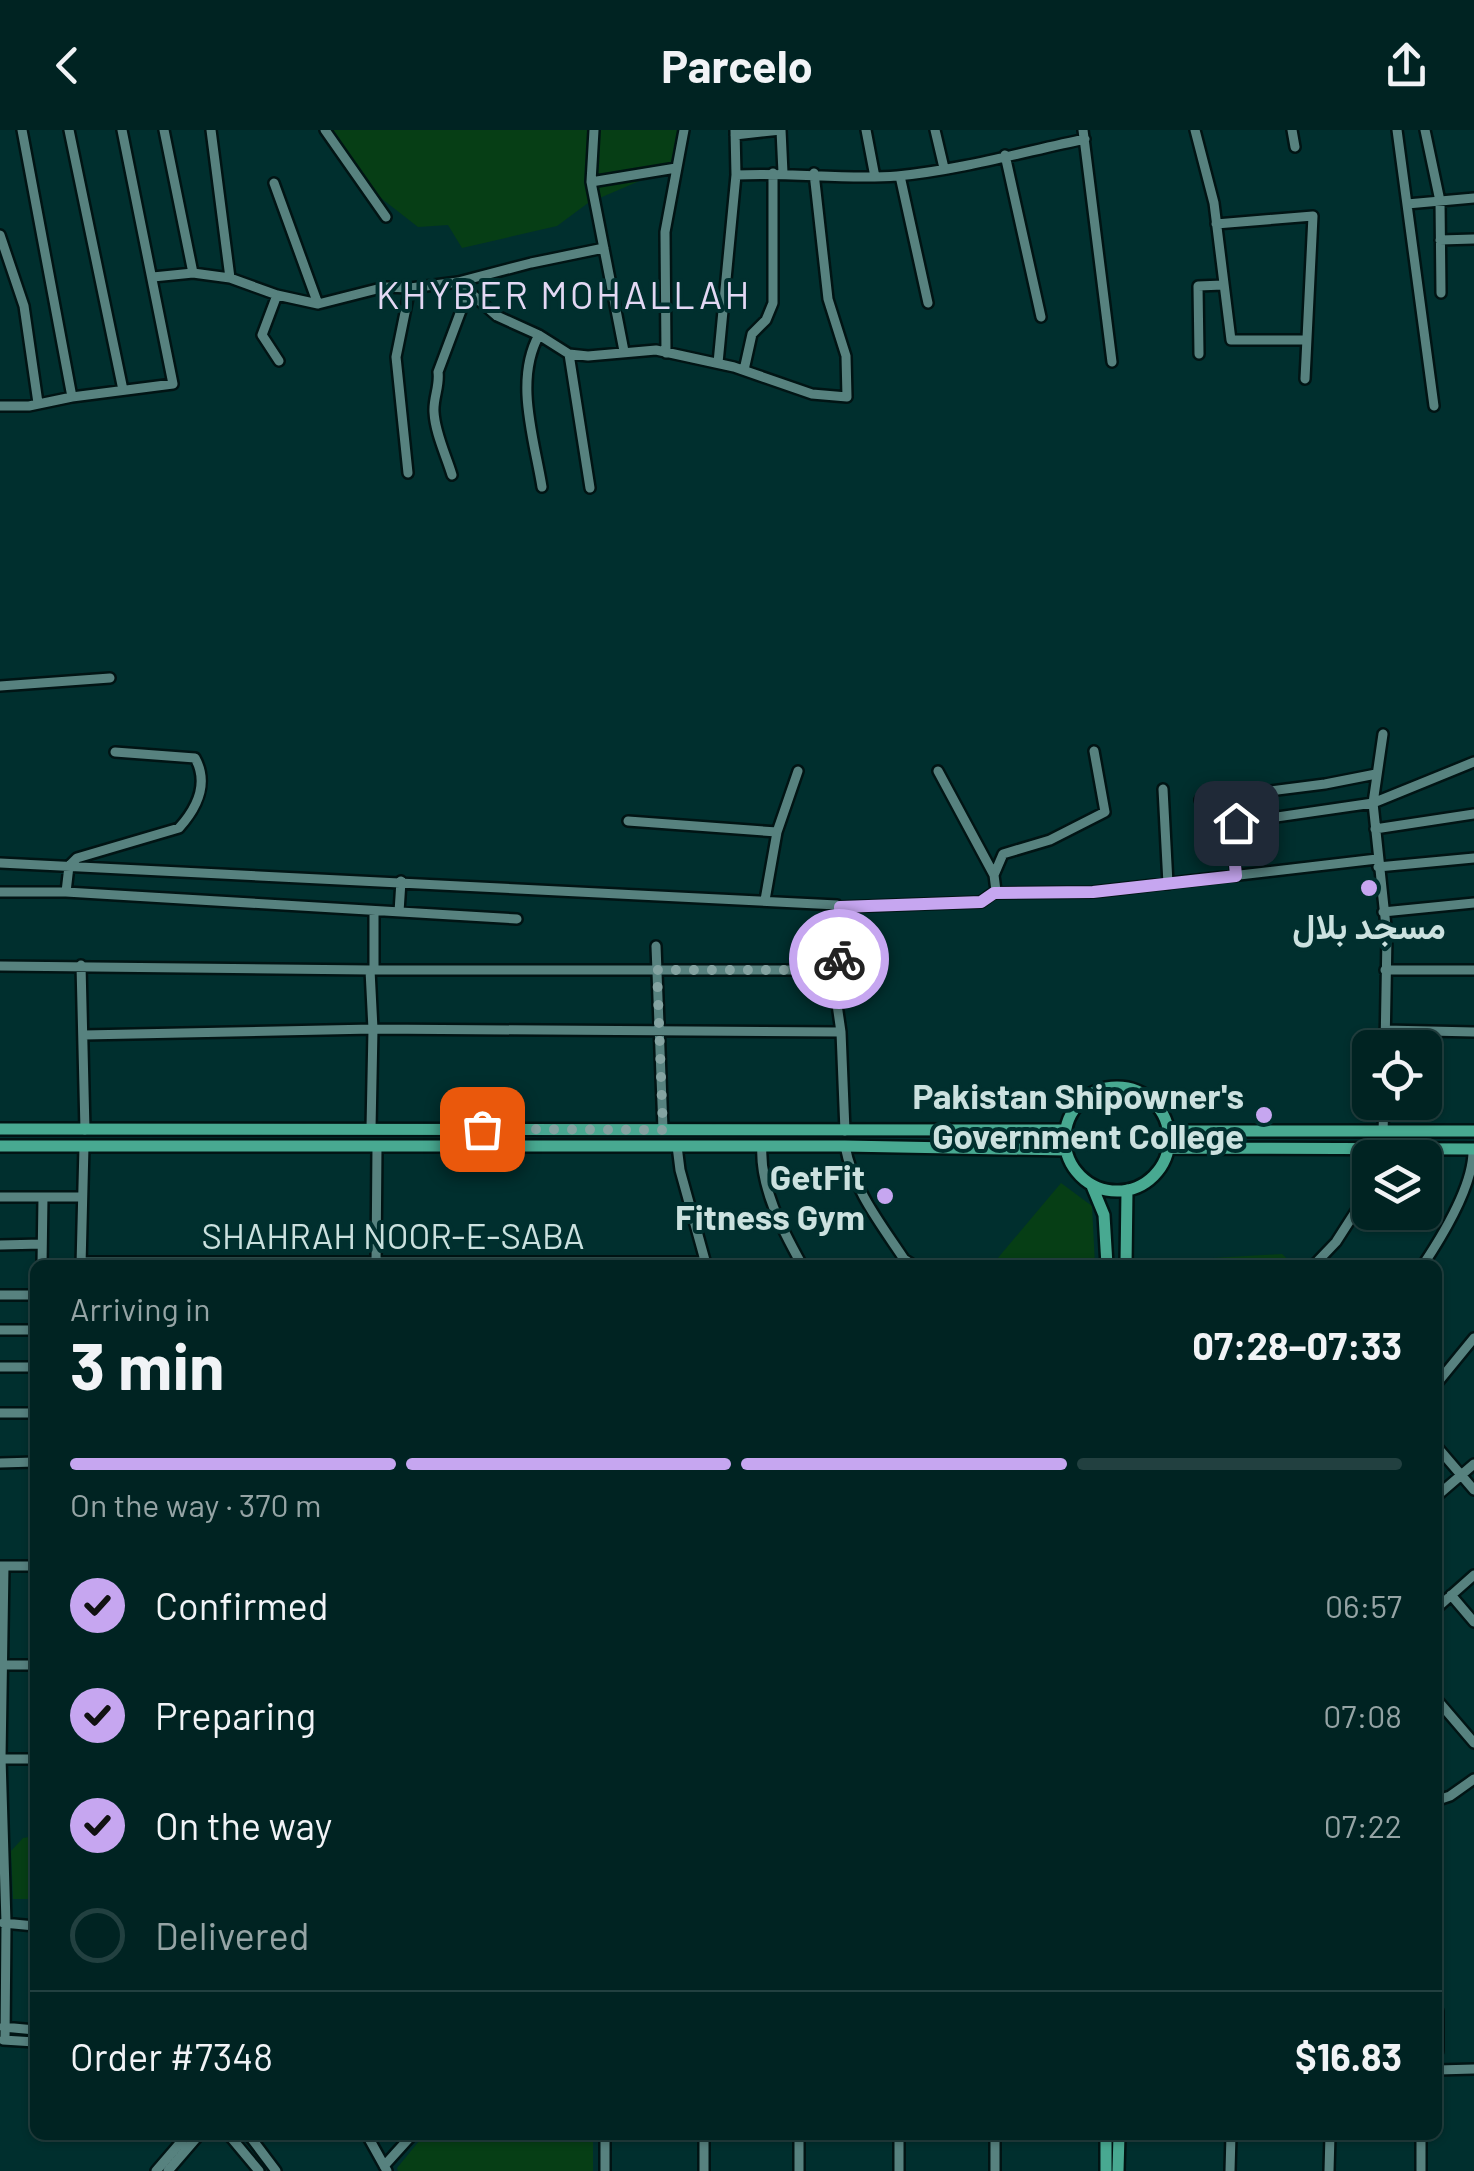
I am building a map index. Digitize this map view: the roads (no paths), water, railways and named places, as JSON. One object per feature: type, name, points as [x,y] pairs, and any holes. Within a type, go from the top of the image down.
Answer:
[{"type":"main road","points":[[1120,1087],[1146,1096],[1165,1117],[1170,1148],[1153,1179],[1127,1190],[1105,1191],[1078,1174],[1066,1150],[1065,1130],[1067,1119],[1087,1097],[1106,1088],[1120,1087]]},
{"type":"main road","points":[[217,1128],[217,1146]]},
{"type":"main road","points":[[0,1129],[1065,1130]]},
{"type":"main road","points":[[628,1130],[629,1148]]},
{"type":"main road","points":[[1169,1131],[1474,1132]]},
{"type":"main road","points":[[0,1146],[845,1146],[1066,1150]]},
{"type":"main road","points":[[1170,1148],[1352,1153]]},
{"type":"main road","points":[[1442,1151],[1473,1149]]},
{"type":"main road","points":[[1092,1186],[1104,1216],[1107,1260]]},
{"type":"main road","points":[[1126,1260],[1127,1190]]},
{"type":"main road","points":[[1106,2140],[1106,2171]]},
{"type":"main road","points":[[1118,2171],[1119,2140]]},
{"type":"street","points":[[22,130],[72,397]]},
{"type":"street","points":[[69,130],[123,390]]},
{"type":"street","points":[[0,406],[173,384],[122,130]]},
{"type":"street","points":[[164,130],[193,274]]},
{"type":"street","points":[[211,130],[230,278]]},
{"type":"street","points":[[325,130],[386,217]]},
{"type":"street","points":[[594,130],[590,182],[624,351]]},
{"type":"street","points":[[666,354],[666,232],[684,130]]},
{"type":"street","points":[[718,362],[736,174],[735,133],[781,130],[773,304],[766,320],[752,334],[744,370]]},
{"type":"street","points":[[866,130],[875,177]]},
{"type":"street","points":[[935,130],[944,168]]},
{"type":"street","points":[[1194,130],[1214,203],[1231,340],[1305,340]]},
{"type":"street","points":[[1292,130],[1295,147]]},
{"type":"street","points":[[1397,130],[1434,406]]},
{"type":"street","points":[[1425,130],[1440,201],[1441,294]]},
{"type":"street","points":[[736,174],[900,176],[1084,134],[1112,362]]},
{"type":"street","points":[[1005,155],[1041,317]]},
{"type":"street","points":[[590,182],[676,168]]},
{"type":"street","points":[[458,282],[497,316],[569,354],[656,350],[718,362],[812,394],[847,397],[846,356],[828,299],[814,173]]},
{"type":"street","points":[[900,176],[928,303]]},
{"type":"street","points":[[274,183],[318,304]]},
{"type":"street","points":[[1407,204],[1474,198]]},
{"type":"street","points":[[1216,224],[1313,216],[1305,380]]},
{"type":"street","points":[[0,235],[24,306],[38,404]]},
{"type":"street","points":[[1440,240],[1474,240]]},
{"type":"street","points":[[152,277],[193,274],[230,278],[318,304],[385,287],[458,282],[604,248]]},
{"type":"street","points":[[1199,354],[1198,286],[1223,285]]},
{"type":"street","points":[[408,472],[396,357],[410,288]]},
{"type":"street","points":[[452,475],[434,419],[434,402],[438,372],[468,292]]},
{"type":"street","points":[[277,295],[262,335],[280,361]]},
{"type":"street","points":[[539,335],[528,360],[527,393],[542,486]]},
{"type":"street","points":[[569,354],[590,488]]},
{"type":"street","points":[[0,686],[110,678]]},
{"type":"street","points":[[1383,734],[1373,803],[1386,936],[1385,1030]]},
{"type":"street","points":[[66,892],[69,866],[84,855],[179,828],[196,804],[203,775],[195,758],[115,752]]},
{"type":"street","points":[[994,875],[1002,854],[1050,840],[1105,812],[1094,752]]},
{"type":"street","points":[[1236,876],[1232,829],[1236,823],[1373,803],[1474,762]]},
{"type":"street","points":[[0,863],[765,900],[840,907],[981,902],[998,886],[938,770]]},
{"type":"street","points":[[765,900],[776,832],[798,772]]},
{"type":"street","points":[[1200,800],[1376,774]]},
{"type":"street","points":[[1162,789],[1168,884]]},
{"type":"street","points":[[1375,829],[1474,814]]},
{"type":"street","points":[[628,821],[776,832]]},
{"type":"street","points":[[994,893],[1093,892],[1378,863],[1474,858]]},
{"type":"street","points":[[399,912],[401,881]]},
{"type":"street","points":[[0,892],[66,892],[517,920]]},
{"type":"street","points":[[1383,912],[1474,903]]},
{"type":"street","points":[[840,907],[842,952],[832,970],[841,1032],[845,1131]]},
{"type":"street","points":[[371,1128],[374,911]]},
{"type":"street","points":[[656,946],[663,1130]]},
{"type":"street","points":[[81,965],[86,1130]]},
{"type":"street","points":[[0,966],[832,970]]},
{"type":"street","points":[[1385,970],[1474,970]]},
{"type":"street","points":[[84,1035],[373,1029],[841,1032]]},
{"type":"street","points":[[1442,1031],[1474,1032]]},
{"type":"street","points":[[1383,1120],[1383,1131]]},
{"type":"street","points":[[81,1260],[84,1146]]},
{"type":"street","points":[[677,1146],[705,1260]]},
{"type":"street","points":[[762,1146],[761,1159],[781,1228],[799,1260]]},
{"type":"street","points":[[845,1146],[850,1172],[906,1260]]},
{"type":"street","points":[[376,1260],[378,1147]]},
{"type":"street","points":[[1426,1260],[1460,1198],[1474,1163],[1473,1149]]},
{"type":"street","points":[[0,1197],[81,1197]]},
{"type":"street","points":[[42,1197],[42,1260]]},
{"type":"street","points":[[1319,1260],[1352,1217]]},
{"type":"street","points":[[0,1245],[42,1244]]},
{"type":"street","points":[[0,1295],[30,1295]]},
{"type":"street","points":[[0,1330],[30,1330]]},
{"type":"street","points":[[1442,1377],[1474,1338]]},
{"type":"street","points":[[0,1366],[30,1367]]},
{"type":"street","points":[[0,1413],[30,1413]]},
{"type":"street","points":[[1442,1453],[1474,1490]]},
{"type":"street","points":[[0,1463],[30,1462]]},
{"type":"street","points":[[1442,1492],[1474,1464]]},
{"type":"street","points":[[30,1566],[2,1566],[0,1758],[2,2040],[30,2042]]},
{"type":"street","points":[[1442,1603],[1474,1575]]},
{"type":"street","points":[[1451,1595],[1474,1622]]},
{"type":"street","points":[[2,1666],[30,1665]]},
{"type":"street","points":[[1442,1706],[1474,1743]]},
{"type":"street","points":[[0,1758],[30,1759]]},
{"type":"street","points":[[1442,1799],[1474,1780]]},
{"type":"street","points":[[3,1924],[30,1926]]},
{"type":"street","points":[[3,2027],[30,2030]]},
{"type":"street","points":[[1442,2070],[1474,2069]]},
{"type":"street","points":[[156,2171],[183,2140]]},
{"type":"street","points":[[168,2171],[195,2140]]},
{"type":"street","points":[[233,2140],[258,2171]]},
{"type":"street","points":[[253,2140],[276,2171]]},
{"type":"street","points":[[370,2140],[386,2168],[408,2140]]},
{"type":"street","points":[[605,2140],[606,2171]]},
{"type":"street","points":[[704,2140],[704,2171]]},
{"type":"street","points":[[799,2171],[800,2140]]},
{"type":"street","points":[[899,2140],[899,2171]]},
{"type":"street","points":[[995,2140],[995,2171]]},
{"type":"street","points":[[1230,2171],[1231,2140]]},
{"type":"street","points":[[1329,2171],[1330,2140]]},
{"type":"street","points":[[1422,2140],[1422,2171]]},
{"type":"place","name":"مسجد بلال","points":[[1369,888]]},
{"type":"place","name":"Pakistan Shipowner's Government College","points":[[1264,1115]]},
{"type":"place","name":"GetFit Fitness Gym","points":[[885,1196]]},
{"type":"district","name":"KHYBER MOHALLAH","points":[[564,294]]}]
